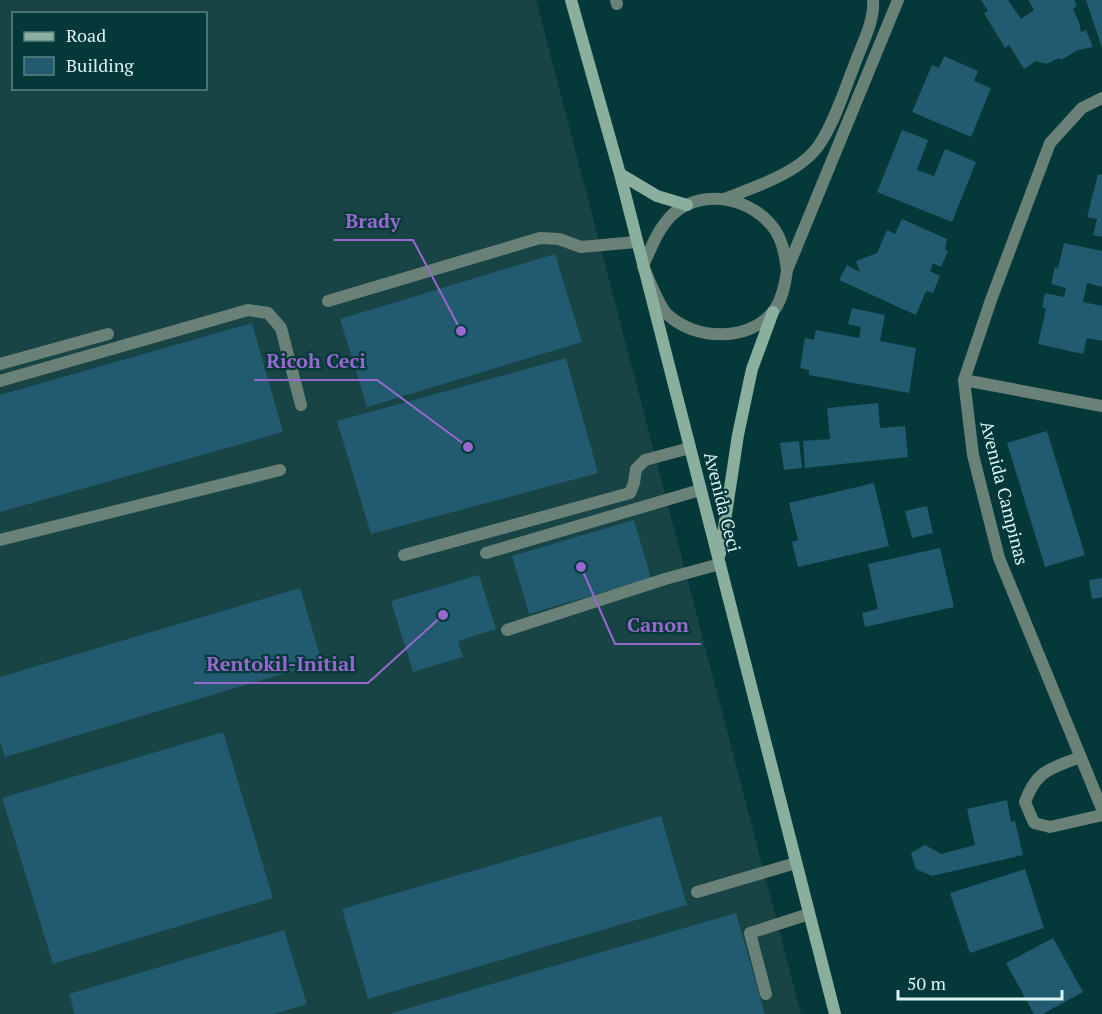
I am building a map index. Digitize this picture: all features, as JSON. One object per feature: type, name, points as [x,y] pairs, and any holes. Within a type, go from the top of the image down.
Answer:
[{"type":"main road","name":"Avenida Ceci","points":[[571,0],[620,174],[835,1014]]},
{"type":"main road","points":[[620,174],[657,196],[687,205]]},
{"type":"main road","points":[[719,562],[738,435],[750,380],[773,312]]},
{"type":"street","points":[[724,199],[788,171],[808,157],[820,143],[832,121],[865,37],[874,8],[873,0]]},
{"type":"street","points":[[787,270],[780,240],[762,215],[744,204],[724,199],[705,199],[687,205],[674,214],[664,225],[643,266],[666,314],[700,333],[720,335],[741,331],[761,322],[773,312],[783,292],[787,270],[898,0]]},
{"type":"street","name":"Avenida Campinas","points":[[1102,98],[1082,108],[1050,143],[991,300],[964,380],[973,455],[999,558],[1102,809]]},
{"type":"street","points":[[328,301],[540,238],[559,239],[581,247],[636,242]]},
{"type":"street","points":[[0,381],[248,310],[268,313],[281,328],[301,405]]},
{"type":"street","points":[[0,364],[108,334]]},
{"type":"street","points":[[964,380],[1102,406]]},
{"type":"street","points":[[404,555],[630,493],[636,469],[645,460],[690,448]]},
{"type":"street","points":[[0,540],[280,470]]},
{"type":"street","points":[[486,553],[700,490]]},
{"type":"street","points":[[507,630],[719,562]]},
{"type":"street","points":[[1080,757],[1044,772],[1031,784],[1025,802],[1034,823],[1050,827],[1102,814]]},
{"type":"street","points":[[697,892],[796,863]]},
{"type":"street","points":[[766,994],[750,933],[809,914]]},
{"type":"shaded area","points":[[0,0],[536,0],[801,1014],[0,1014]]},
{"type":"building","points":[[981,0],[1008,0],[1021,19],[1034,10],[1028,0],[1074,0],[1077,6],[1073,9],[1081,32],[1086,30],[1093,47],[1078,50],[1061,60],[1059,58],[1046,64],[1036,61],[1024,69],[1009,45],[1005,48],[984,13],[988,11]]},
{"type":"building","points":[[1086,0],[1102,0],[1102,48]]},
{"type":"building","points":[[944,56],[978,71],[974,81],[991,88],[971,137],[912,112],[932,65],[939,68]]},
{"type":"building","points":[[902,130],[928,140],[917,170],[934,176],[945,149],[976,162],[952,222],[877,192]]},
{"type":"building","points":[[1098,174],[1102,175],[1102,237],[1093,235],[1097,219],[1087,217]]},
{"type":"building","points":[[902,219],[947,239],[945,250],[948,251],[941,267],[933,263],[930,271],[940,276],[933,293],[926,291],[916,315],[839,280],[847,265],[860,272],[856,261],[877,253],[887,230],[895,234]]},
{"type":"building","points":[[1064,243],[1102,251],[1102,287],[1087,283],[1083,302],[1102,306],[1102,341],[1087,338],[1083,354],[1038,344],[1046,309],[1042,307],[1045,293],[1064,297],[1066,288],[1051,284],[1055,267],[1058,268]]},
{"type":"building","points":[[555,254],[582,342],[367,407],[340,319]]},
{"type":"building","points":[[852,308],[885,315],[880,341],[916,348],[909,393],[809,375],[809,370],[800,368],[805,338],[814,340],[816,330],[859,338],[861,327],[848,324]]},
{"type":"building","points":[[252,323],[283,432],[0,512],[0,395]]},
{"type":"building","points":[[566,358],[598,473],[371,534],[337,421]]},
{"type":"building","points":[[878,403],[880,428],[905,426],[908,457],[805,468],[803,441],[830,439],[827,408]]},
{"type":"building","points":[[1047,431],[1085,555],[1045,567],[1007,443]]},
{"type":"building","points":[[799,441],[802,468],[784,470],[780,443]]},
{"type":"building","points":[[874,483],[889,546],[798,567],[792,542],[798,540],[789,503]]},
{"type":"building","points":[[927,506],[933,533],[912,538],[905,511]]},
{"type":"building","points":[[634,520],[651,578],[529,614],[512,556]]},
{"type":"building","points":[[940,548],[954,607],[865,627],[862,613],[878,609],[868,564]]},
{"type":"building","points":[[479,575],[496,629],[458,641],[463,657],[413,672],[391,601]]},
{"type":"building","points":[[1102,578],[1102,597],[1092,599],[1089,580]]},
{"type":"building","points":[[300,588],[322,662],[5,757],[0,741],[0,677]]},
{"type":"building","points":[[223,732],[273,898],[53,964],[2,798]]},
{"type":"building","points":[[1007,800],[1011,822],[1015,821],[1023,855],[932,876],[916,869],[911,853],[925,845],[941,854],[975,845],[967,809]]},
{"type":"building","points":[[661,816],[687,905],[368,999],[342,909]]},
{"type":"building","points":[[1025,869],[1044,928],[970,953],[950,893]]},
{"type":"building","points":[[736,913],[765,1014],[392,1014],[392,1013]]},
{"type":"building","points":[[284,930],[307,1004],[274,1014],[75,1014],[69,994]]},
{"type":"building","points":[[1053,938],[1083,992],[1043,1014],[1034,1014],[1006,963]]},
{"type":"place","name":"Brady","points":[[461,331]]},
{"type":"place","name":"Ricoh Ceci","points":[[468,447]]},
{"type":"place","name":"Canon","points":[[581,567]]},
{"type":"place","name":"Rentokil-Initial","points":[[443,615]]}]
